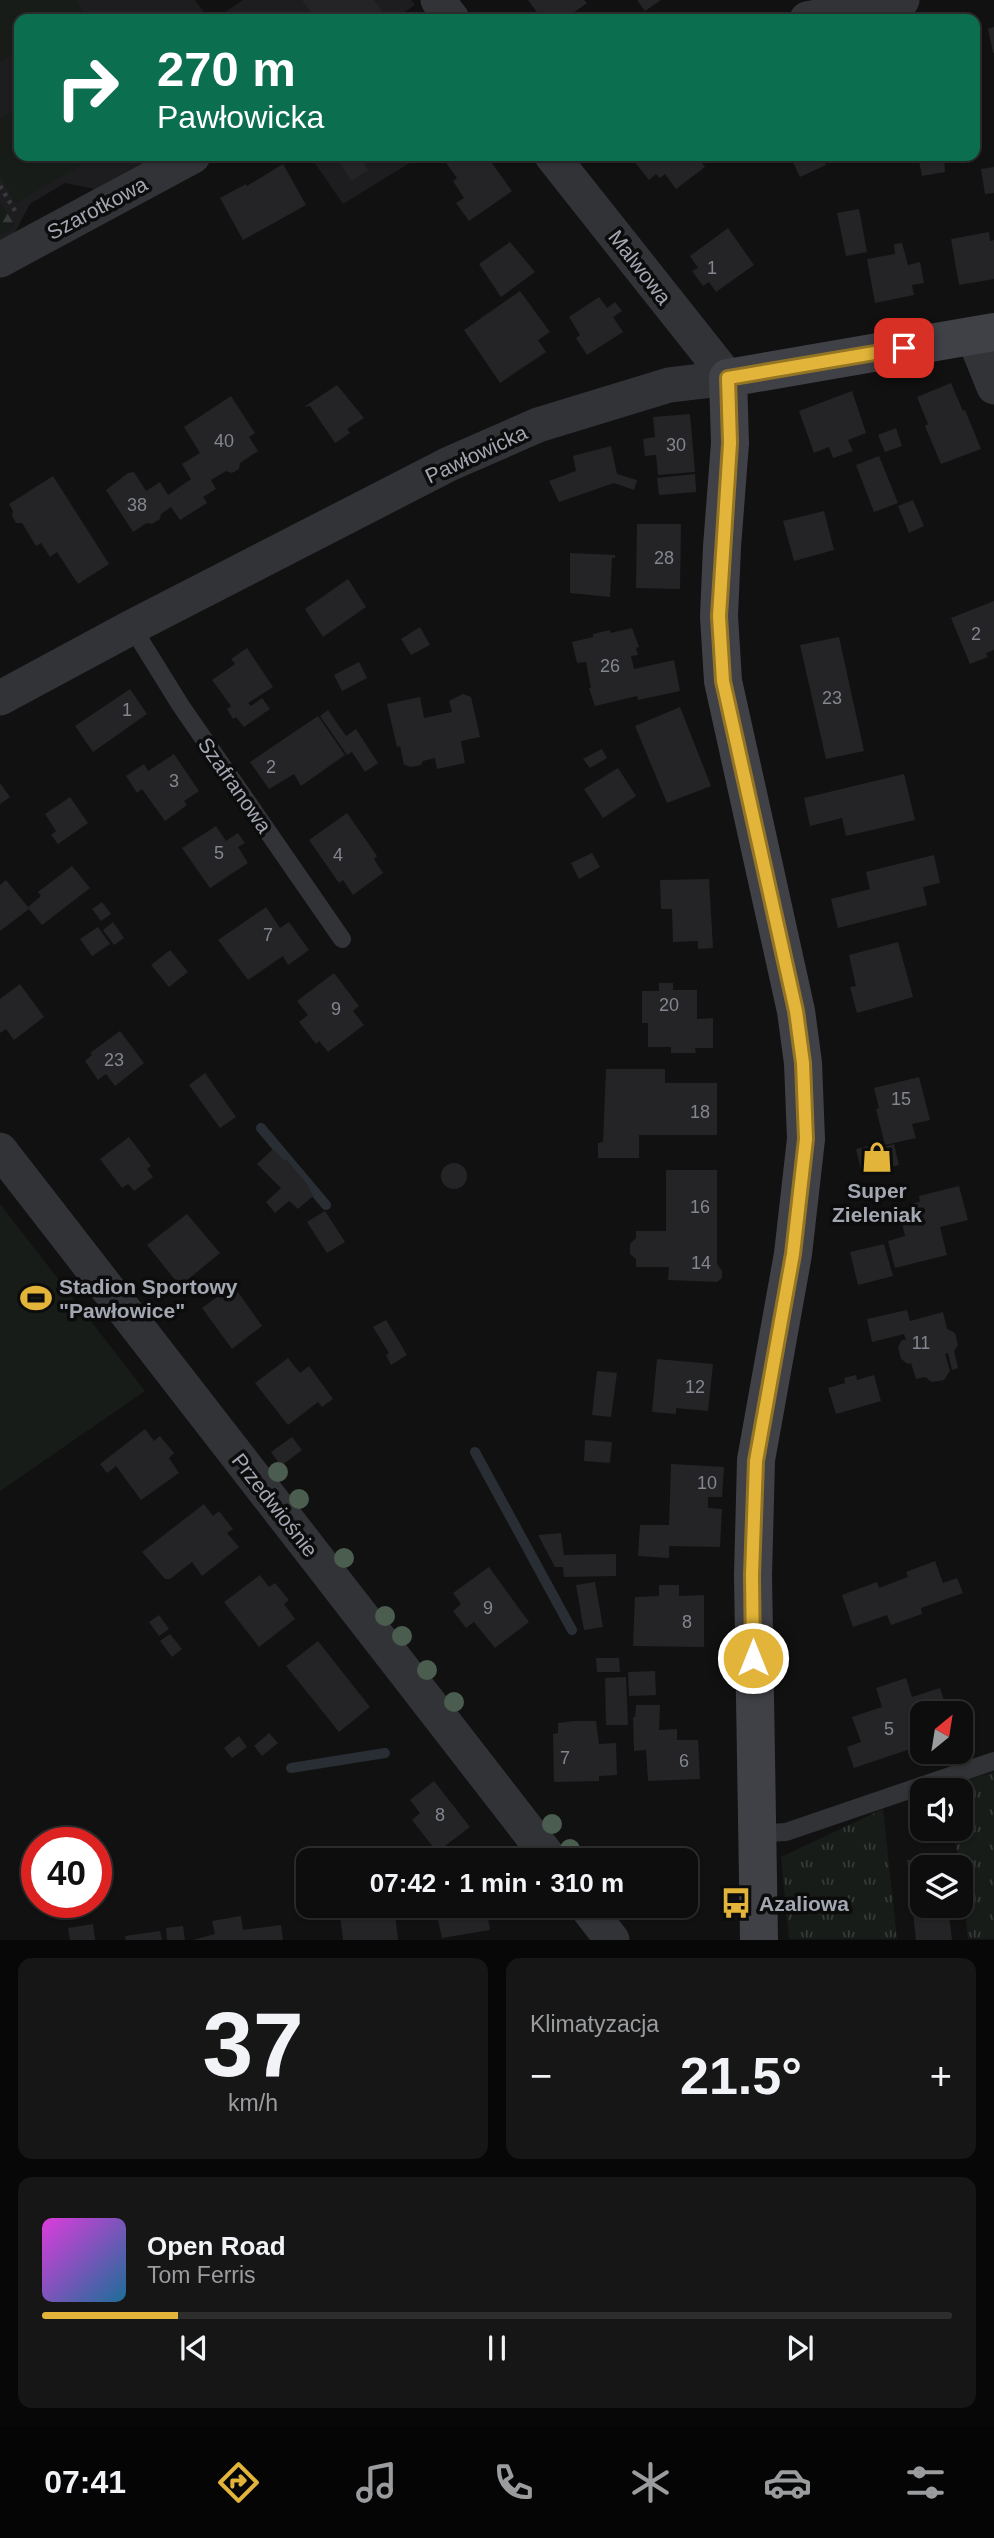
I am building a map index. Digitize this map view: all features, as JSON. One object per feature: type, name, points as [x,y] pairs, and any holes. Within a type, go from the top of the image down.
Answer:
[{"type":"street","points":[[832,14],[902,0]]},
{"type":"street","name":"Szarotkowa","points":[[0,260],[184,161]]},
{"type":"street","name":"Malwowa","points":[[556,161],[728,378]]},
{"type":"street","points":[[984,334],[994,387]]},
{"type":"street","name":"Pawłowicka","points":[[0,698],[449,464],[538,425],[669,385],[728,378],[984,334]]},
{"type":"street","points":[[728,378],[730,443],[719,616],[723,681],[796,1011],[803,1063],[806,1139],[793,1254],[756,1461],[752,1575],[758,1940]]},
{"type":"street","name":"Przedwiośnie","points":[[0,1150],[542,1848]]},
{"type":"lane","name":"Szafranowa","points":[[132,627],[181,706],[342,939]]},
{"type":"lane","points":[[756,1834],[786,1832],[994,1761]]},
{"type":"shaded area","points":[[0,0],[195,0],[205,14],[14,14],[14,161],[146,161],[95,189],[65,183],[30,204],[13,236],[0,243]]},
{"type":"shaded area","points":[[243,0],[411,0],[415,5],[402,14],[222,14]]},
{"type":"shaded area","points":[[313,161],[413,161],[343,204]]},
{"type":"green space","points":[[0,0],[75,0],[83,12],[79,14],[14,14],[14,54],[0,63]]},
{"type":"green space","points":[[14,111],[14,161],[88,161],[16,203],[0,175],[0,119]]},
{"type":"green space","points":[[0,201],[15,226],[0,236]]},
{"type":"green space","name":"Stadion Sportowy \"Pawłowice\"","points":[[0,1204],[145,1391],[0,1491]]},
{"type":"green space","points":[[994,1772],[994,1939],[968,1939],[966,1918],[973,1918],[973,1855],[957,1855],[956,1841],[973,1841],[973,1778]]},
{"type":"green space","points":[[883,1809],[897,1939],[789,1939],[781,1857]]},
{"type":"building","points":[[302,0],[374,0],[384,14],[312,14]]},
{"type":"building","points":[[528,0],[584,0],[587,3],[572,14],[538,14]]},
{"type":"building","points":[[637,0],[661,0],[645,11]]},
{"type":"building","points":[[994,27],[994,53],[993,53],[988,29]]},
{"type":"building","points":[[362,161],[368,170],[351,181],[340,163]]},
{"type":"building","points":[[445,161],[490,161],[512,191],[469,221],[456,203],[464,198],[453,181],[457,178]]},
{"type":"building","points":[[634,161],[701,161],[705,167],[676,189],[665,174],[660,178],[656,174],[649,180]]},
{"type":"building","points":[[792,161],[824,161],[826,165],[800,177]]},
{"type":"building","points":[[919,161],[944,161],[945,172],[922,176]]},
{"type":"building","points":[[283,164],[306,205],[243,240],[220,198],[246,184],[247,186]]},
{"type":"building","points":[[994,167],[994,193],[985,194],[981,169]]},
{"type":"building","points":[[859,209],[867,252],[846,256],[837,213]]},
{"type":"building","points":[[728,228],[754,265],[716,292],[709,282],[703,286],[692,271],[698,268],[690,256]]},
{"type":"building","points":[[989,232],[990,241],[994,240],[994,279],[959,285],[951,239]]},
{"type":"building","points":[[510,242],[535,272],[501,297],[479,264]]},
{"type":"building","points":[[902,243],[908,265],[920,262],[924,283],[912,285],[914,295],[875,303],[867,259],[895,254],[894,244]]},
{"type":"building","points":[[520,291],[550,332],[538,340],[546,352],[500,383],[464,330]]},
{"type":"building","points":[[599,297],[607,308],[615,302],[622,311],[613,317],[623,332],[587,355],[576,338],[580,335],[569,317]]},
{"type":"building","points":[[951,383],[981,449],[941,464],[925,426],[928,424],[917,397]]},
{"type":"building","points":[[337,385],[364,418],[347,429],[350,433],[335,443],[310,406],[304,407]]},
{"type":"building","points":[[852,391],[866,433],[848,440],[853,451],[833,458],[829,447],[814,453],[799,411]]},
{"type":"building","points":[[231,396],[255,433],[249,437],[258,451],[240,463],[239,469],[232,473],[226,471],[211,480],[216,489],[203,497],[207,503],[180,520],[171,507],[161,514],[160,519],[133,532],[106,490],[128,473],[134,472],[146,491],[160,482],[168,495],[191,479],[182,464],[200,453],[184,427]]},
{"type":"building","points":[[690,414],[695,472],[658,475],[656,455],[645,456],[643,439],[655,437],[653,417]]},
{"type":"building","points":[[896,428],[902,446],[885,452],[878,435]]},
{"type":"building","points":[[611,446],[617,474],[637,480],[634,490],[614,483],[559,502],[549,481],[576,471],[573,456]]},
{"type":"building","points":[[879,456],[898,503],[874,512],[856,465]]},
{"type":"building","points":[[695,474],[696,492],[659,495],[657,478]]},
{"type":"building","points":[[53,476],[109,564],[78,584],[57,552],[50,557],[41,543],[36,546],[22,523],[16,523],[9,504]]},
{"type":"building","points":[[913,500],[924,526],[909,533],[898,506]]},
{"type":"building","points":[[824,511],[834,550],[794,561],[783,521]]},
{"type":"building","points":[[637,524],[681,524],[680,589],[636,588]]},
{"type":"building","points":[[570,553],[615,555],[615,558],[612,558],[610,597],[570,593]]},
{"type":"building","points":[[348,579],[366,607],[323,637],[305,609]]},
{"type":"building","points":[[994,601],[994,650],[986,653],[988,657],[970,664],[951,618]]},
{"type":"building","points":[[420,627],[430,645],[411,655],[401,639]]},
{"type":"building","points":[[632,628],[639,647],[636,648],[638,655],[631,656],[634,669],[674,660],[680,691],[638,700],[637,696],[595,706],[589,688],[586,662],[577,663],[572,642],[610,630],[610,633]]},
{"type":"building","points":[[839,637],[864,751],[826,759],[800,645]]},
{"type":"building","points":[[247,648],[273,687],[248,703],[251,706],[262,698],[270,709],[244,727],[236,717],[233,719],[227,709],[231,706],[212,680],[235,664],[231,659]]},
{"type":"building","points":[[359,662],[367,678],[342,691],[334,675]]},
{"type":"building","points":[[130,689],[147,714],[93,752],[75,726]]},
{"type":"building","points":[[463,694],[471,697],[480,737],[461,741],[465,763],[437,769],[435,758],[423,761],[421,765],[404,765],[387,704],[420,697],[424,718],[452,712],[449,701]]},
{"type":"building","points":[[680,707],[711,786],[667,803],[635,726]]},
{"type":"building","points":[[328,710],[346,736],[356,729],[378,763],[365,772],[352,752],[347,755],[320,716]]},
{"type":"building","points":[[318,716],[345,755],[301,786],[294,774],[269,789],[250,762]]},
{"type":"building","points":[[602,749],[607,758],[590,768],[583,759]]},
{"type":"building","points":[[174,754],[199,791],[184,801],[187,805],[165,821],[142,789],[137,793],[126,776],[144,764],[148,771]]},
{"type":"building","points":[[618,768],[636,796],[603,818],[584,789]]},
{"type":"building","points":[[904,774],[915,820],[846,836],[842,818],[810,826],[804,798]]},
{"type":"building","points":[[0,783],[10,797],[0,804]]},
{"type":"building","points":[[70,797],[88,823],[58,844],[51,835],[56,831],[45,814]]},
{"type":"building","points":[[347,813],[377,856],[374,859],[383,873],[353,895],[343,880],[339,883],[309,840]]},
{"type":"building","points":[[216,826],[226,841],[238,833],[245,843],[238,847],[248,863],[210,888],[182,848]]},
{"type":"building","points":[[592,853],[600,867],[579,879],[571,863]]},
{"type":"building","points":[[934,855],[940,883],[923,887],[927,905],[838,928],[831,899],[870,889],[866,872]]},
{"type":"building","points":[[72,866],[90,888],[42,925],[29,909],[0,931],[0,885],[6,880],[28,907],[41,896],[38,892]]},
{"type":"building","points":[[709,879],[713,948],[698,949],[698,941],[673,942],[672,909],[661,909],[660,880]]},
{"type":"building","points":[[102,902],[111,914],[101,921],[92,909]]},
{"type":"building","points":[[266,907],[280,928],[289,922],[309,950],[288,965],[283,956],[248,980],[218,940]]},
{"type":"building","points":[[113,922],[124,938],[114,945],[103,930]]},
{"type":"building","points":[[98,927],[110,944],[92,956],[80,939]]},
{"type":"building","points":[[898,942],[913,997],[857,1013],[850,987],[856,986],[849,955]]},
{"type":"building","points":[[170,950],[188,972],[169,987],[151,965]]},
{"type":"building","points":[[334,973],[359,1006],[353,1011],[364,1025],[328,1052],[319,1041],[316,1044],[299,1022],[308,1015],[297,1001]]},
{"type":"building","points":[[659,983],[673,983],[673,990],[697,990],[697,1019],[713,1018],[713,1048],[695,1048],[696,1053],[671,1053],[671,1047],[648,1047],[648,1023],[642,1023],[642,991],[659,991]]},
{"type":"building","points":[[20,984],[44,1017],[14,1040],[6,1029],[0,1033],[0,999]]},
{"type":"building","points":[[120,1031],[144,1063],[115,1086],[106,1074],[98,1080],[85,1061],[92,1055],[90,1053]]},
{"type":"building","points":[[606,1069],[665,1069],[665,1083],[717,1083],[717,1135],[639,1135],[639,1158],[598,1158],[598,1143],[603,1142]]},
{"type":"building","points":[[205,1073],[236,1117],[220,1128],[189,1085]]},
{"type":"building","points":[[919,1077],[930,1120],[912,1124],[916,1138],[885,1145],[874,1088]]},
{"type":"building","points":[[129,1137],[151,1166],[147,1169],[153,1177],[134,1191],[128,1184],[122,1188],[100,1159]]},
{"type":"building","name":"Super Zieleniak","points":[[879,1143],[880,1148],[894,1144],[899,1165],[862,1174],[856,1149]]},
{"type":"building","points":[[273,1149],[284,1161],[286,1159],[307,1184],[313,1196],[298,1209],[289,1201],[275,1213],[266,1202],[281,1188],[257,1164]]},
{"type":"building","points":[[454,1163],[463,1167],[467,1176],[463,1185],[454,1189],[445,1185],[441,1176],[445,1167]]},
{"type":"building","points":[[666,1170],[717,1170],[717,1264],[722,1271],[722,1278],[717,1282],[668,1280],[669,1267],[636,1267],[636,1259],[630,1254],[630,1244],[636,1238],[636,1231],[666,1231]]},
{"type":"building","points":[[959,1186],[968,1220],[940,1227],[947,1255],[895,1268],[888,1241],[905,1236],[902,1223],[908,1222],[906,1214],[913,1203],[920,1202],[919,1196]]},
{"type":"building","points":[[325,1211],[345,1242],[327,1253],[307,1222]]},
{"type":"building","points":[[187,1214],[220,1253],[180,1286],[147,1245]]},
{"type":"building","points":[[884,1244],[893,1276],[858,1285],[850,1252]]},
{"type":"building","points":[[233,1285],[262,1326],[232,1349],[202,1308]]},
{"type":"building","points":[[907,1310],[910,1321],[943,1312],[947,1329],[955,1333],[958,1345],[954,1351],[958,1368],[952,1370],[948,1353],[945,1354],[950,1371],[944,1380],[932,1382],[925,1377],[916,1379],[911,1363],[901,1359],[898,1347],[902,1340],[906,1340],[904,1334],[872,1342],[867,1319]]},
{"type":"building","points":[[386,1320],[407,1355],[391,1365],[386,1355],[389,1353],[373,1327]]},
{"type":"building","points":[[288,1358],[300,1373],[309,1366],[333,1399],[322,1407],[318,1402],[288,1425],[255,1383]]},
{"type":"building","points":[[657,1359],[713,1364],[708,1411],[676,1408],[676,1414],[652,1412]]},
{"type":"building","points":[[597,1371],[617,1373],[611,1417],[592,1415]]},
{"type":"building","points":[[856,1375],[857,1380],[874,1375],[881,1401],[836,1414],[828,1388],[845,1383],[844,1378]]},
{"type":"building","points":[[145,1429],[154,1441],[160,1436],[174,1453],[169,1458],[179,1473],[141,1500],[116,1466],[107,1473],[100,1464]]},
{"type":"building","points":[[292,1437],[302,1450],[281,1466],[271,1452]]},
{"type":"building","points":[[585,1440],[612,1442],[610,1463],[584,1461]]},
{"type":"building","points":[[671,1464],[724,1467],[722,1497],[708,1497],[708,1508],[722,1509],[720,1547],[669,1546],[669,1558],[638,1556],[640,1525],[669,1525]]},
{"type":"building","points":[[204,1504],[213,1516],[219,1511],[233,1529],[227,1533],[239,1547],[202,1576],[192,1562],[170,1579],[165,1579],[142,1552]]},
{"type":"building","points":[[561,1533],[564,1555],[616,1554],[616,1576],[564,1577],[563,1567],[555,1567],[538,1535]]},
{"type":"building","points":[[935,1561],[943,1583],[957,1578],[963,1593],[921,1608],[922,1614],[891,1625],[887,1615],[853,1627],[842,1595],[877,1582],[879,1588],[908,1577],[906,1572]]},
{"type":"building","points":[[489,1567],[529,1622],[495,1648],[474,1622],[466,1628],[453,1611],[461,1604],[453,1593]]},
{"type":"building","points":[[260,1575],[269,1587],[275,1583],[289,1600],[284,1604],[295,1619],[259,1647],[224,1602]]},
{"type":"building","points":[[595,1582],[603,1627],[584,1630],[576,1585]]},
{"type":"building","points":[[659,1585],[679,1585],[679,1596],[704,1595],[704,1647],[633,1646],[635,1597],[659,1596]]},
{"type":"building","points":[[159,1615],[169,1629],[159,1636],[149,1622]]},
{"type":"building","points":[[170,1634],[182,1649],[172,1657],[160,1641]]},
{"type":"building","points":[[318,1641],[370,1707],[339,1732],[286,1666]]},
{"type":"building","points":[[596,1658],[619,1658],[620,1672],[597,1672]]},
{"type":"building","points":[[655,1671],[656,1695],[629,1696],[628,1672]]},
{"type":"building","points":[[626,1677],[628,1725],[606,1725],[605,1678]]},
{"type":"building","points":[[906,1678],[912,1697],[940,1688],[944,1701],[910,1701],[910,1749],[854,1768],[847,1747],[861,1742],[852,1717],[882,1707],[876,1688]]},
{"type":"building","points":[[636,1705],[660,1705],[659,1730],[677,1729],[677,1740],[698,1740],[700,1779],[648,1781],[646,1750],[634,1751],[633,1717]]},
{"type":"building","points":[[596,1721],[599,1744],[616,1743],[617,1775],[599,1776],[599,1781],[554,1782],[553,1734],[558,1733],[558,1723]]},
{"type":"building","points":[[269,1733],[278,1743],[262,1756],[254,1746]]},
{"type":"building","points":[[239,1736],[247,1747],[232,1758],[224,1748]]},
{"type":"building","points":[[434,1781],[470,1827],[442,1848],[434,1848],[412,1820],[420,1813],[410,1800]]},
{"type":"building","points":[[907,1860],[910,1860],[910,1887]]},
{"type":"building","points":[[241,1916],[243,1930],[281,1925],[283,1940],[193,1940],[215,1934],[212,1921]]},
{"type":"building","points":[[340,1918],[395,1918],[398,1940],[343,1940]]},
{"type":"building","points":[[438,1918],[488,1918],[490,1930],[442,1938]]},
{"type":"building","points":[[914,1918],[949,1918],[952,1940],[916,1940]]},
{"type":"building","points":[[93,1924],[95,1940],[70,1940],[68,1928]]},
{"type":"building","points":[[183,1926],[185,1940],[167,1940],[166,1928]]},
{"type":"building","points":[[160,1931],[162,1940],[126,1940],[125,1936]]},
{"type":"waterway","points":[[261,1128],[326,1205]]},
{"type":"waterway","points":[[475,1452],[572,1630]]},
{"type":"waterway","points":[[291,1768],[385,1753]]},
{"type":"place","name":"Super Zieleniak","points":[[877,1157]]},
{"type":"place","name":"Stadion Sportowy \"Pawłowice\"","points":[[36,1298]]},
{"type":"place","name":"Azaliowa","points":[[736,1903]]},
{"type":"route","points":[[753,1658],[752,1575],[756,1461],[793,1254],[806,1139],[803,1063],[796,1011],[723,681],[719,616],[730,443],[728,378],[904,348]]}]
